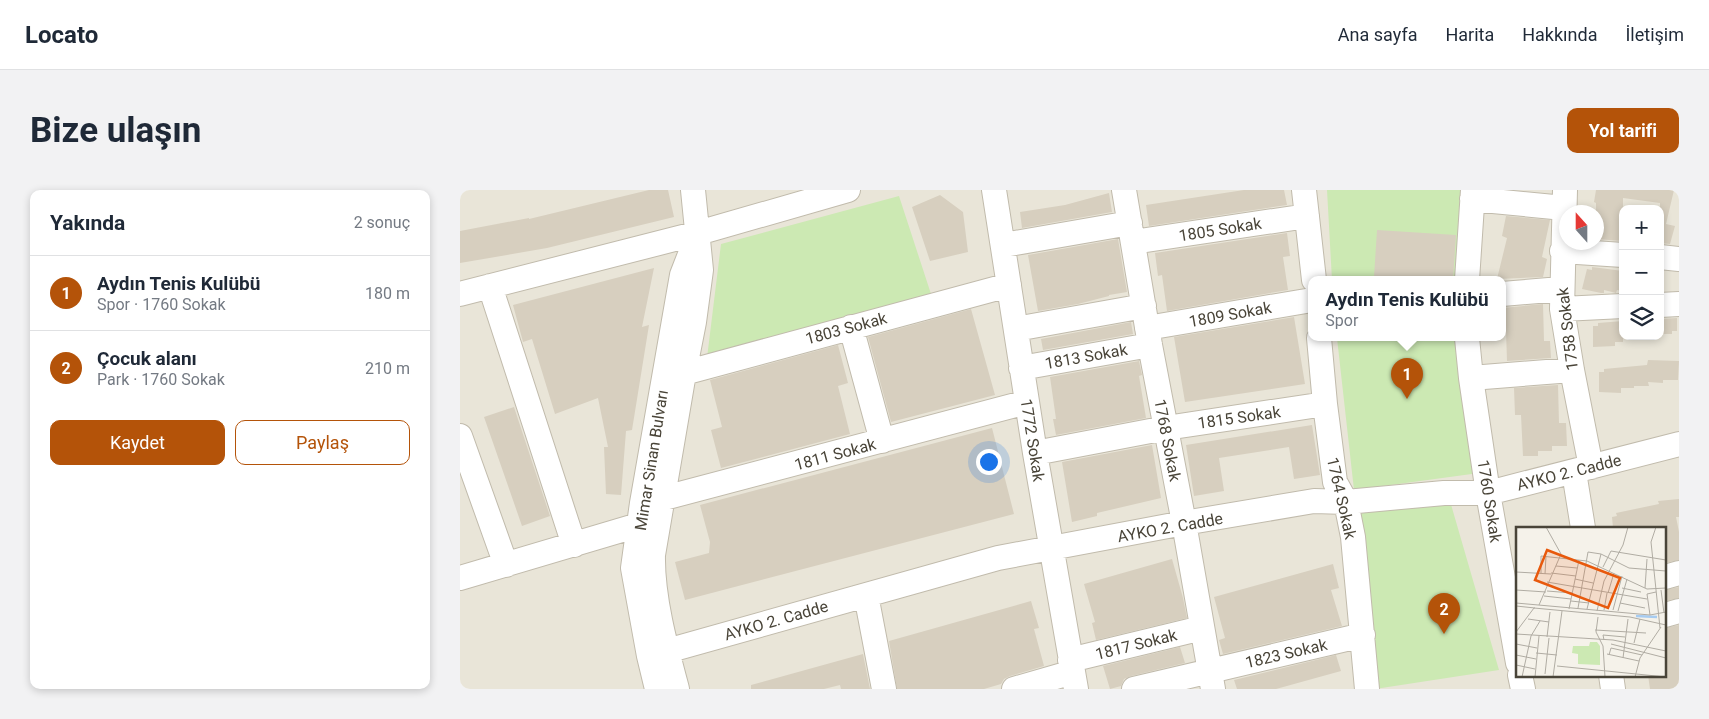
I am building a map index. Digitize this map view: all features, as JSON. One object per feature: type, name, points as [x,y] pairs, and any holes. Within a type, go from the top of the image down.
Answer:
[{"type":"street","name":"Mimar Sinan Bulvarı","points":[[677,689],[658,654],[633,568],[651,512],[684,374],[694,322],[701,270],[693,190]]},
{"type":"street","points":[[460,294],[698,233],[848,190]]},
{"type":"street","name":"1772 Sokak","points":[[994,190],[1004,245],[1034,453],[1073,674]]},
{"type":"street","name":"1768 Sokak","points":[[1124,190],[1147,327],[1212,680]]},
{"type":"street","points":[[1304,190],[1314,276]]},
{"type":"street","points":[[1467,276],[1472,194],[1564,199]]},
{"type":"street","name":"1758 Sokak","points":[[1564,199],[1562,299],[1583,469],[1583,527]]},
{"type":"street","name":"1805 Sokak","points":[[1004,245],[1308,216]]},
{"type":"street","name":"Mimar Sinan Bulvarı","points":[[651,512],[682,275],[698,233]]},
{"type":"street","points":[[1562,251],[1619,255]]},
{"type":"street","points":[[1664,258],[1679,259]]},
{"type":"street","name":"1803 Sokak","points":[[684,374],[1009,285]]},
{"type":"street","points":[[490,286],[574,545]]},
{"type":"street","points":[[1506,294],[1619,306]]},
{"type":"street","name":"1809 Sokak","points":[[1147,327],[1308,301]]},
{"type":"street","points":[[1664,305],[1679,304]]},
{"type":"street","points":[[850,327],[882,441]]},
{"type":"street","points":[[1016,329],[1147,327]]},
{"type":"street","name":"1813 Sokak","points":[[1021,368],[1147,327]]},
{"type":"street","name":"1764 Sokak","points":[[1319,341],[1335,482],[1346,502],[1352,537],[1367,689]]},
{"type":"street","name":"1760 Sokak","points":[[1467,341],[1488,493],[1515,638]]},
{"type":"street","points":[[1471,378],[1572,370]]},
{"type":"street","name":"1811 Sokak","points":[[460,578],[574,545],[651,512],[882,441],[1027,402]]},
{"type":"street","name":"1815 Sokak","points":[[1034,453],[1166,428],[1325,404]]},
{"type":"street","points":[[460,436],[506,565]]},
{"type":"street","name":"AYKO 2. Cadde","points":[[658,654],[998,558],[1314,501],[1346,502],[1444,493],[1488,493],[1679,444]]},
{"type":"street","points":[[1666,577],[1679,573]]},
{"type":"street","points":[[866,595],[884,689]]},
{"type":"street","points":[[1666,615],[1679,611]]},
{"type":"street","name":"1817 Sokak","points":[[1014,689],[1073,674],[1202,628]]},
{"type":"street","name":"1823 Sokak","points":[[1134,689],[1212,680],[1363,635]]},
{"type":"street","name":"Mimar Sinan Bulvarı","points":[[657,689],[658,654]]},
{"type":"shaded area","points":[[460,190],[1679,190],[1679,689],[460,689]]},
{"type":"green space","points":[[1327,190],[1466,190],[1462,276],[1332,276]]},
{"type":"green space","points":[[899,196],[931,294],[707,358],[721,244]]},
{"type":"green space","points":[[1337,341],[1462,341],[1479,473],[1354,490]]},
{"type":"green space","points":[[1450,501],[1499,670],[1375,689],[1357,514]]},
{"type":"building","points":[[649,190],[668,190],[674,217],[547,248],[460,263],[460,231],[529,219]]},
{"type":"building","points":[[1244,190],[1284,190],[1287,205],[1149,226],[1146,205]]},
{"type":"building","points":[[1596,190],[1674,190],[1666,224],[1675,226],[1670,244],[1664,243],[1664,205],[1623,198],[1623,205],[1619,205],[1619,241],[1604,240],[1604,205],[1596,205],[1594,202]]},
{"type":"building","points":[[1109,193],[1112,212],[1022,228],[1020,212],[1065,205]]},
{"type":"building","points":[[940,195],[963,212],[968,252],[930,261],[912,207]]},
{"type":"building","points":[[1506,216],[1550,220],[1542,257],[1547,259],[1543,277],[1506,279],[1506,276],[1498,276],[1507,238],[1502,236]]},
{"type":"building","points":[[1377,230],[1456,235],[1453,276],[1374,276]]},
{"type":"building","points":[[1287,233],[1290,256],[1283,257],[1288,290],[1167,311],[1162,275],[1158,276],[1155,253]]},
{"type":"building","points":[[1118,239],[1127,292],[1078,304],[1038,311],[1028,255]]},
{"type":"building","points":[[1592,267],[1619,270],[1619,290],[1617,290],[1616,293],[1604,290],[1604,293],[1601,293],[1582,289],[1587,269],[1592,270]]},
{"type":"building","points":[[654,268],[642,327],[649,325],[632,430],[626,431],[621,495],[606,494],[604,447],[608,447],[598,398],[555,414],[532,339],[523,342],[513,305]]},
{"type":"building","points":[[1543,304],[1544,341],[1550,341],[1551,358],[1507,361],[1506,308]]},
{"type":"building","points":[[971,309],[995,395],[891,422],[868,337]]},
{"type":"building","points":[[1294,317],[1305,384],[1185,402],[1174,337]]},
{"type":"building","points":[[1677,318],[1677,331],[1672,331],[1672,334],[1664,334],[1664,319]]},
{"type":"building","points":[[1619,321],[1619,340],[1623,340],[1623,342],[1615,342],[1615,346],[1593,347],[1593,326],[1598,326],[1598,323]]},
{"type":"building","points":[[1131,322],[1133,334],[1043,350],[1041,339]]},
{"type":"building","points":[[838,345],[848,383],[838,386],[850,434],[721,468],[711,430],[722,427],[710,380]]},
{"type":"building","points":[[1648,360],[1679,361],[1678,380],[1663,380],[1663,383],[1648,382],[1649,386],[1621,388],[1621,393],[1599,392],[1599,372],[1604,372],[1604,369],[1647,365]]},
{"type":"building","points":[[1139,361],[1142,375],[1139,376],[1146,418],[1056,435],[1053,419],[1056,419],[1050,377]]},
{"type":"building","points":[[1558,385],[1559,423],[1566,423],[1567,446],[1552,446],[1552,451],[1538,451],[1538,456],[1523,456],[1521,415],[1515,415],[1514,388]]},
{"type":"building","points":[[514,407],[550,516],[522,526],[484,417]]},
{"type":"building","points":[[1312,425],[1320,475],[1294,479],[1289,447],[1219,458],[1224,491],[1194,496],[1186,445]]},
{"type":"building","points":[[992,428],[1014,514],[685,600],[675,562],[709,553],[710,542],[700,505]]},
{"type":"building","points":[[1152,445],[1161,498],[1097,513],[1097,516],[1072,522],[1062,462]]},
{"type":"building","points":[[1679,499],[1679,517],[1676,517],[1679,532],[1679,560],[1666,563],[1666,527],[1613,527],[1612,517],[1617,516],[1616,513],[1659,504],[1658,501]]},
{"type":"building","points":[[1172,559],[1187,618],[1096,640],[1092,623],[1095,622],[1084,584]]},
{"type":"building","points":[[1333,564],[1339,588],[1331,590],[1342,626],[1223,654],[1219,640],[1225,638],[1214,597]]},
{"type":"building","points":[[1679,587],[1679,598],[1666,601],[1666,590]]},
{"type":"building","points":[[1031,601],[1039,628],[1034,629],[1044,666],[1010,676],[1004,679],[1001,684],[984,689],[897,689],[889,641]]},
{"type":"building","points":[[1679,625],[1679,689],[1650,689],[1648,677],[1666,677],[1666,628]]},
{"type":"building","points":[[1180,647],[1185,663],[1131,676],[1124,679],[1121,686],[1110,689],[1103,666]]},
{"type":"building","points":[[863,654],[870,689],[841,689],[840,685],[824,689],[751,689],[751,685]]},
{"type":"building","points":[[1336,655],[1341,671],[1276,689],[1237,689],[1234,680]]},
{"type":"place","name":"Aydın Tenis Kulübü","points":[[1407,399]]},
{"type":"place","name":"Çocuk alanı","points":[[1444,634]]}]
